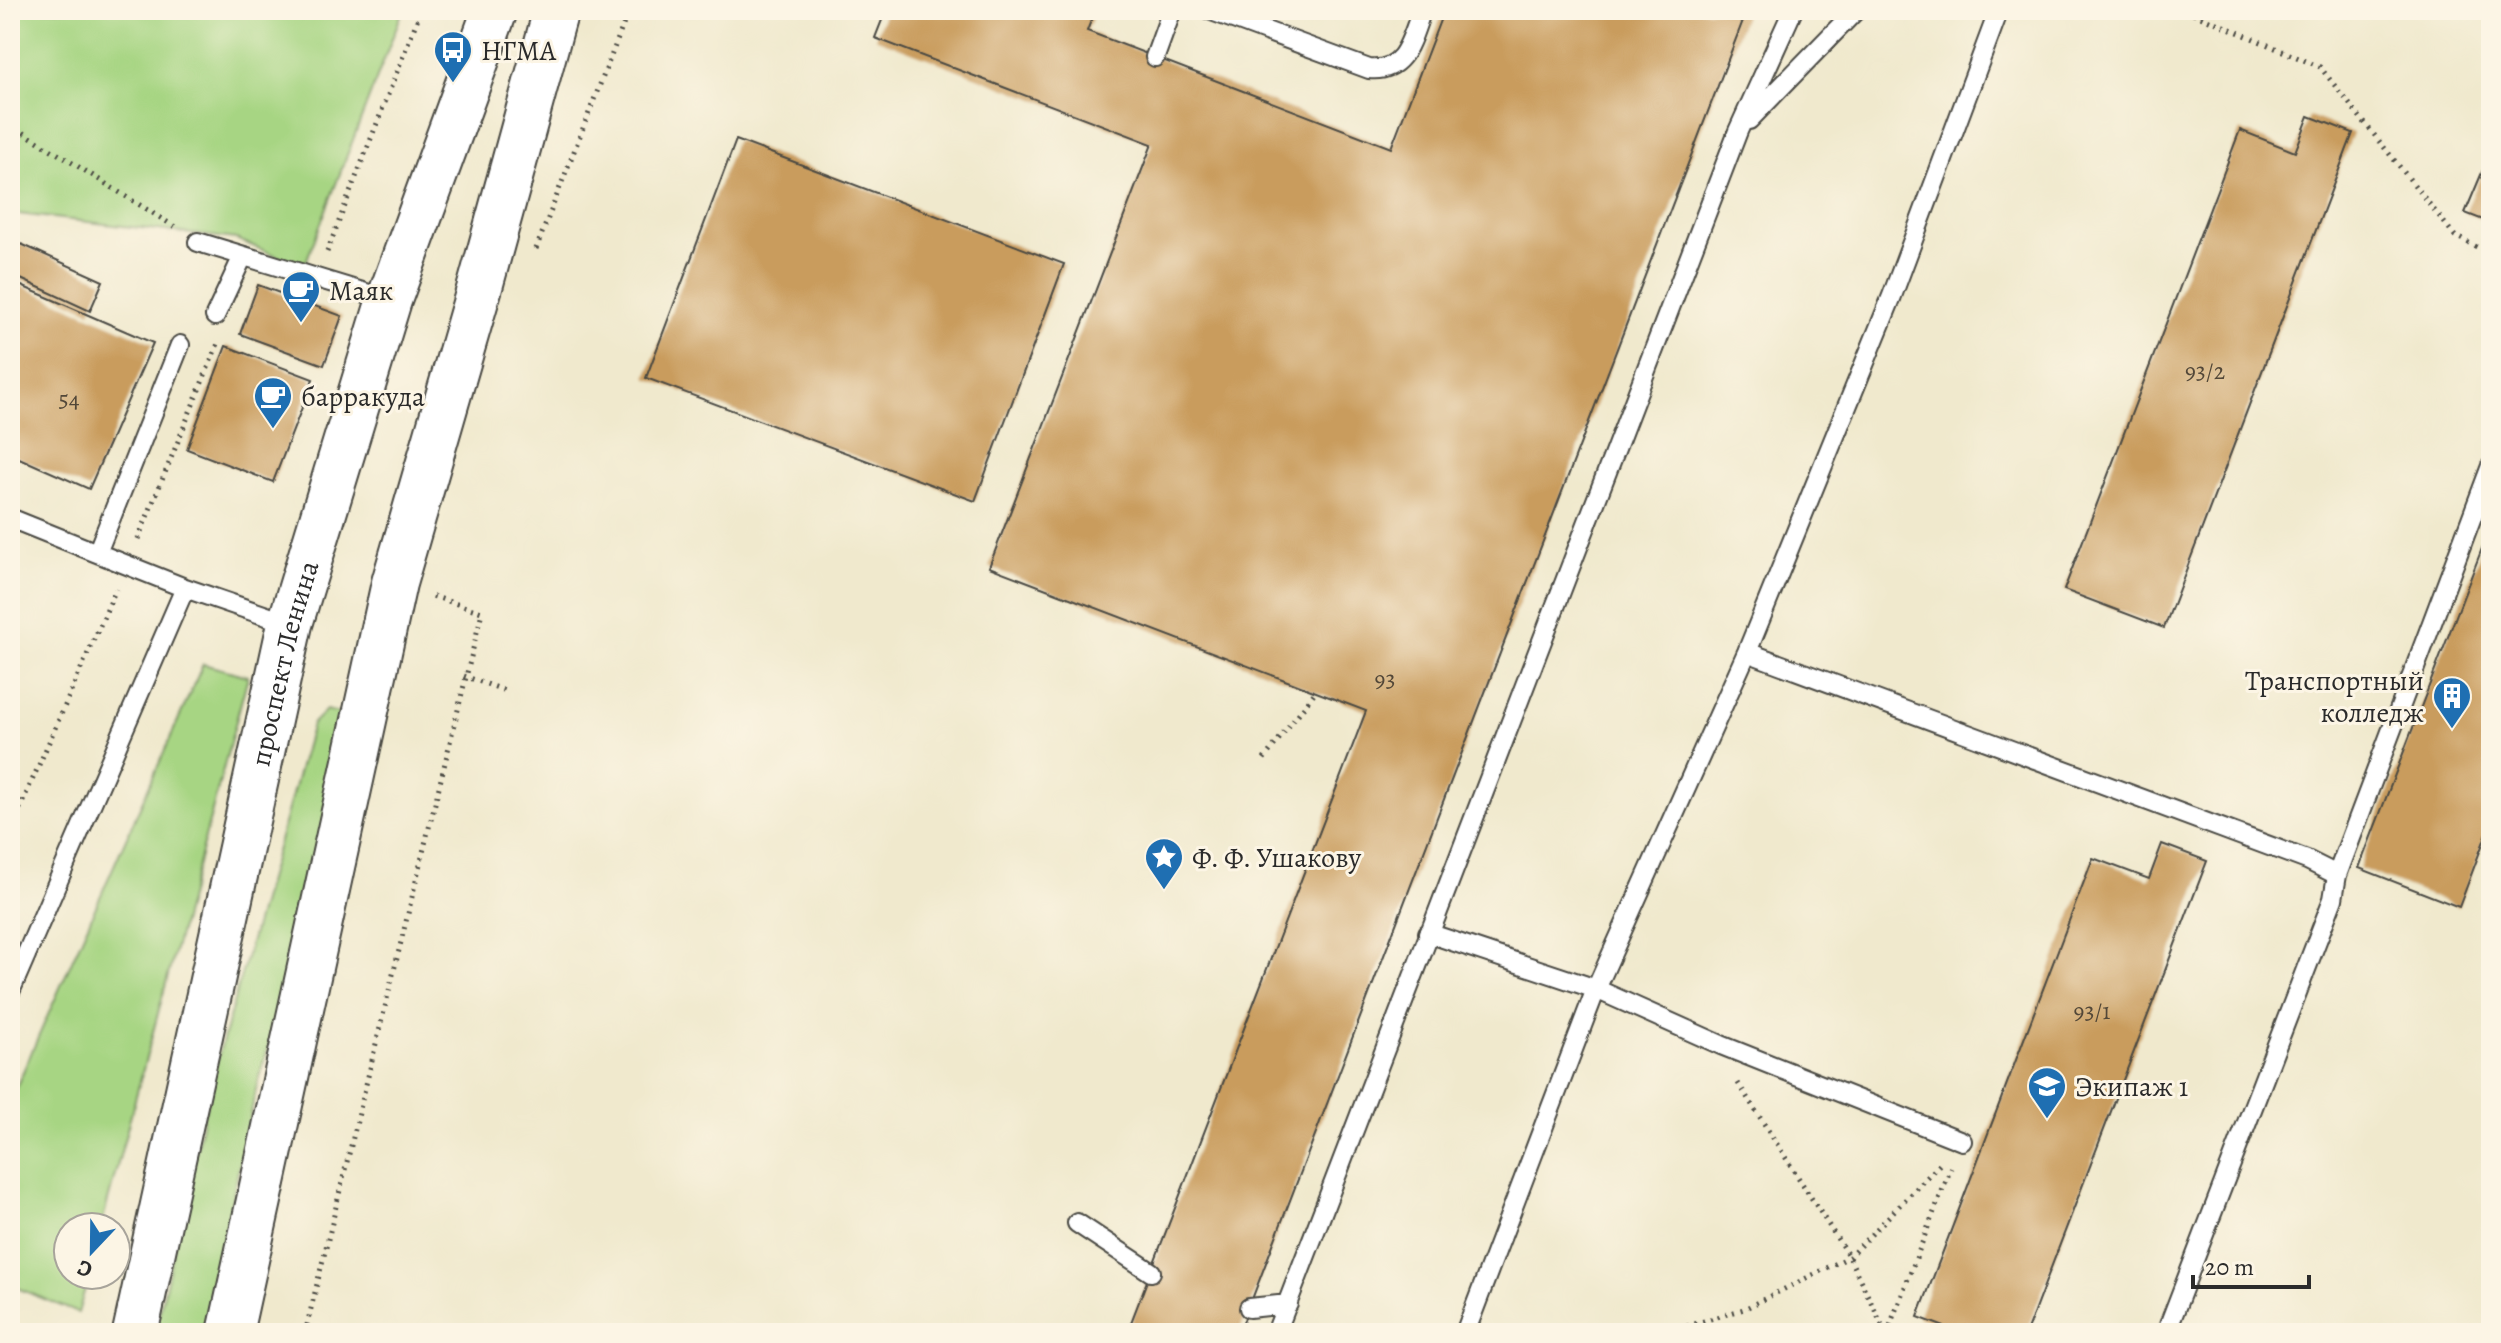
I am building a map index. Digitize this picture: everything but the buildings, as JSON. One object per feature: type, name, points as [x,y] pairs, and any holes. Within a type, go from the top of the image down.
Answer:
[{"type":"street","name":"проспект Ленина","points":[[136,1332],[290,624],[389,300],[495,10]]},
{"type":"street","points":[[230,1333],[394,583],[556,10]]},
{"type":"lane","points":[[1155,57],[1172,10]]},
{"type":"lane","points":[[1209,10],[1369,69],[1384,71],[1397,64],[1406,53],[1422,10]]},
{"type":"lane","points":[[1276,1333],[1738,131],[1793,10]]},
{"type":"lane","points":[[1738,131],[1856,10]]},
{"type":"lane","points":[[1465,1333],[1596,989],[1747,652],[1892,296],[1999,10]]},
{"type":"lane","points":[[198,242],[389,300]]},
{"type":"lane","points":[[220,322],[243,256]]},
{"type":"lane","points":[[97,553],[180,345]]},
{"type":"lane","points":[[2166,1333],[2333,899],[2337,875],[2491,466]]},
{"type":"lane","points":[[10,518],[185,588],[290,624]]},
{"type":"lane","points":[[10,992],[185,588]]},
{"type":"lane","points":[[1747,652],[2307,860],[2337,875]]},
{"type":"lane","points":[[1428,933],[1596,989],[1721,1045],[1962,1141]]},
{"type":"lane","points":[[1077,1223],[1151,1272]]},
{"type":"lane","points":[[1249,1308],[1288,1304]]},
{"type":"path","points":[[2186,10],[2320,67],[2455,236],[2491,254]]},
{"type":"path","points":[[10,124],[198,242]]},
{"type":"path","points":[[10,831],[127,564],[220,322]]},
{"type":"path","points":[[305,1333],[482,612],[421,592]]},
{"type":"path","points":[[464,676],[509,692]]},
{"type":"path","points":[[1264,759],[1315,692]]},
{"type":"path","points":[[1721,1045],[1719,1056],[1849,1257],[1886,1333]]},
{"type":"path","points":[[1664,1333],[1744,1309],[1849,1257],[1962,1141]]},
{"type":"path","points":[[1886,1333],[1962,1141]]},
{"type":"green space","points":[[10,10],[403,10],[304,267],[236,239],[10,213]]},
{"type":"green space","points":[[203,664],[248,676],[105,1211],[52,1211],[52,1291],[84,1291],[78,1313],[10,1285],[10,1101]]},
{"type":"green space","points":[[326,710],[352,716],[360,735],[257,1085],[203,1331],[155,1333],[213,1075],[312,724]]},
{"type":"place","name":"НГМА","points":[[453,84]]},
{"type":"place","name":"Маяк","points":[[301,324]]},
{"type":"place","name":"барракуда","points":[[273,430]]},
{"type":"place","name":"Транспортный колледж","points":[[2452,730]]},
{"type":"place","name":"Ф. Ф. Ушакову","points":[[1164,891]]},
{"type":"place","name":"Экипаж 1","points":[[2047,1120]]}]
